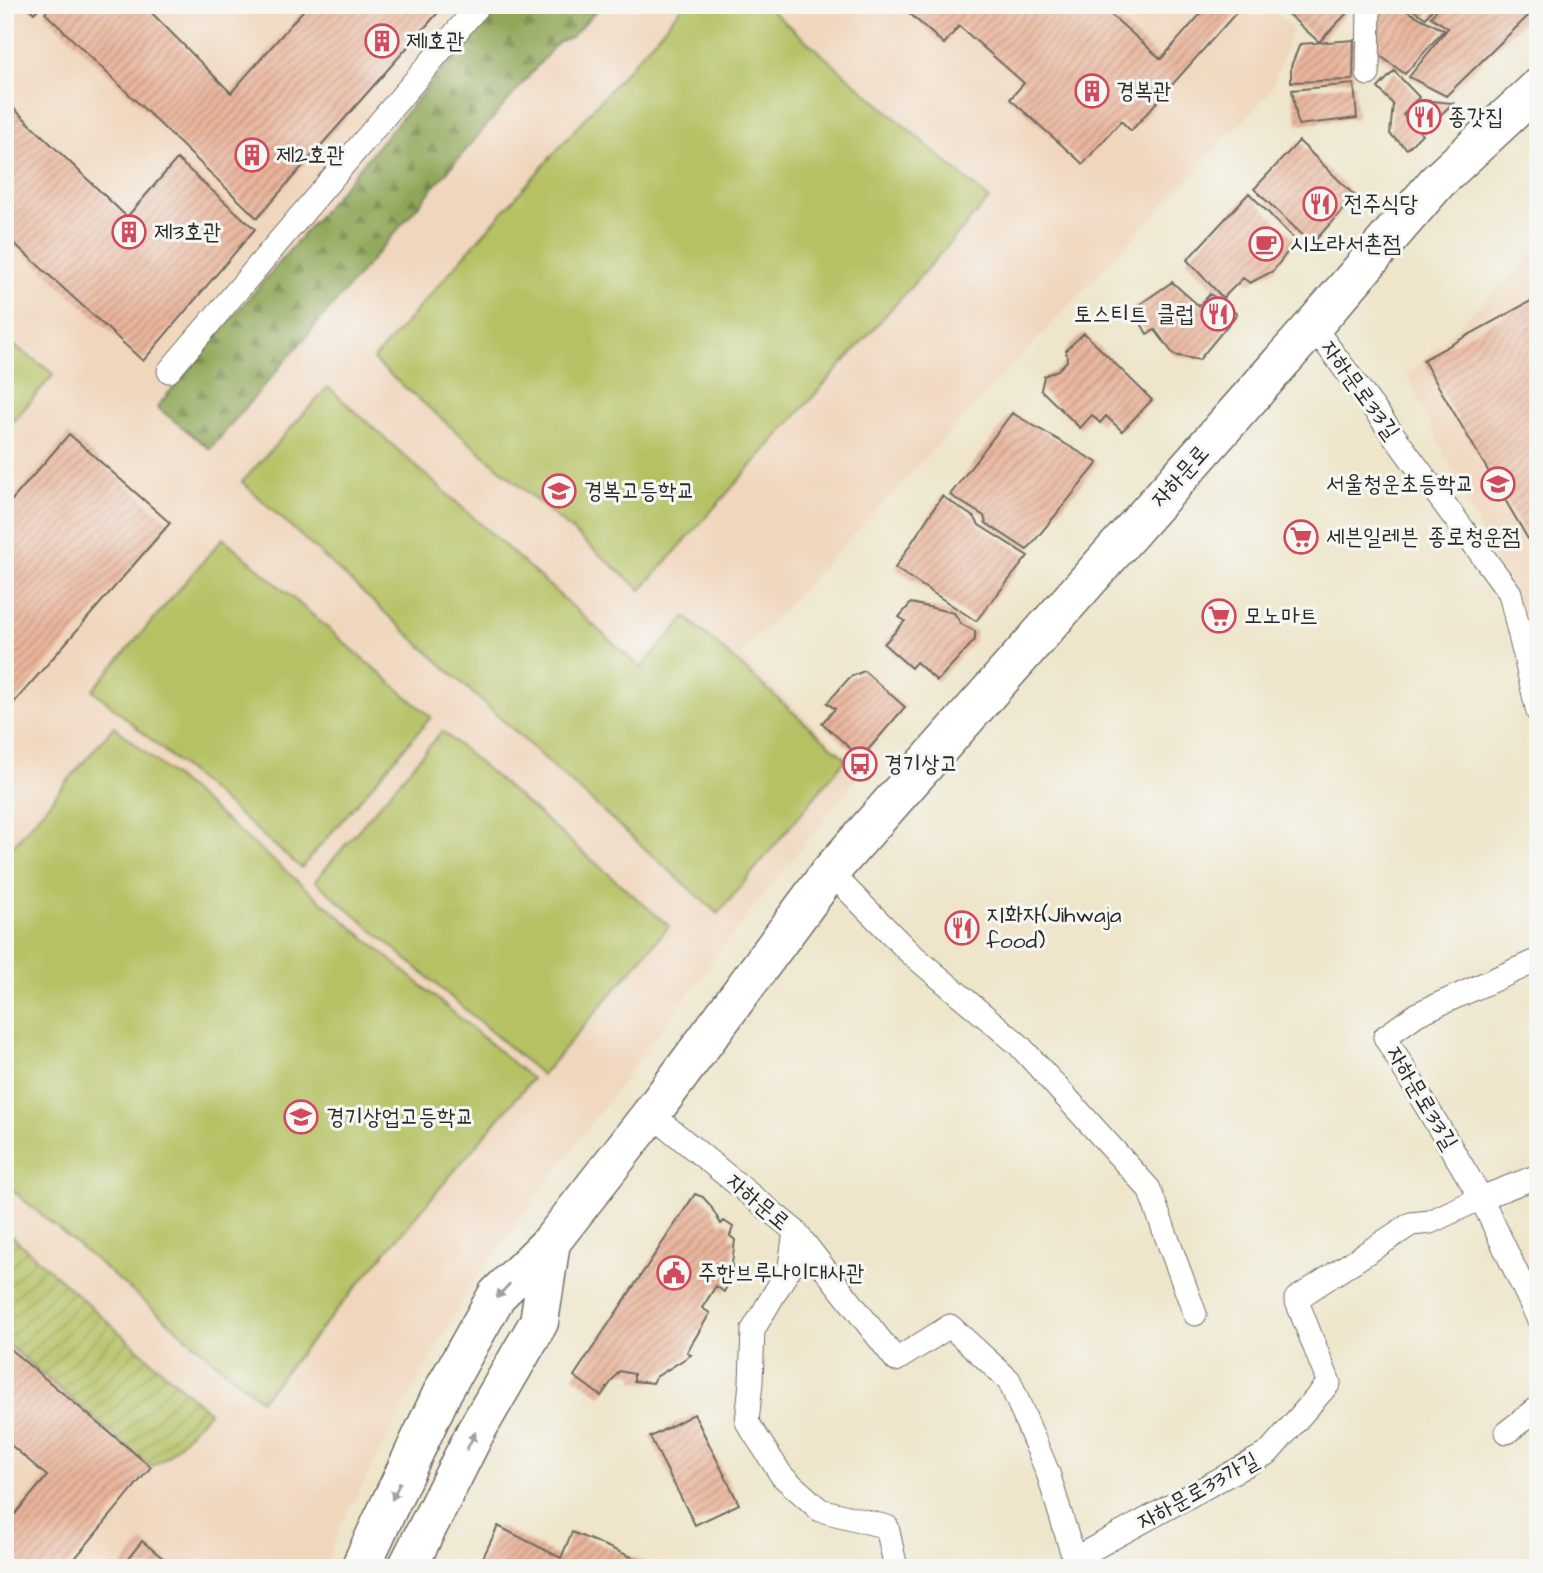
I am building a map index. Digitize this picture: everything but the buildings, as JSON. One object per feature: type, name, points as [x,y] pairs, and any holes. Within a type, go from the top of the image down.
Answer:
[{"type":"main road","name":"자하문로","points":[[360,1568],[443,1391],[497,1296],[551,1242],[651,1114],[830,872],[1437,182],[1538,88]]},
{"type":"main road","points":[[407,1568],[476,1431],[540,1322],[551,1242]]},
{"type":"lane","points":[[169,371],[479,5]]},
{"type":"lane","points":[[1368,74],[1369,5]]},
{"type":"lane","name":"자하문로33길","points":[[1312,326],[1510,593],[1538,712]]},
{"type":"lane","points":[[830,872],[909,952],[1019,1045],[1149,1189],[1195,1314]]},
{"type":"lane","name":"자하문로33길","points":[[1481,1198],[1385,1037],[1417,1014],[1538,960]]},
{"type":"lane","name":"자하문로","points":[[651,1114],[794,1231],[790,1268],[753,1330],[747,1422],[782,1476],[820,1510],[887,1527],[896,1568]]},
{"type":"lane","name":"자하문로33가길","points":[[794,1231],[895,1360],[950,1326],[1009,1380],[1048,1474],[1076,1563],[1268,1453],[1329,1383],[1296,1299],[1411,1224],[1430,1222],[1538,1176]]},
{"type":"lane","points":[[1481,1198],[1538,1318]]},
{"type":"lane","points":[[1507,1432],[1538,1408]]},
{"type":"shaded area","points":[[5,5],[1270,5],[1292,30],[1270,92],[740,655],[862,771],[725,944],[468,1289],[340,1526],[325,1568],[5,1568]]},
{"type":"shaded area","name":"서울청운초등학교","points":[[1538,249],[1538,658],[1407,375]]},
{"type":"green space","points":[[497,5],[602,5],[571,37],[558,42],[210,449],[157,407]]},
{"type":"green space","points":[[684,5],[765,5],[989,199],[641,590],[373,360]]},
{"type":"green space","points":[[5,339],[54,374],[5,431]]},
{"type":"green space","points":[[328,387],[641,668],[686,617],[846,759],[718,914],[242,482]]},
{"type":"green space","points":[[223,538],[431,717],[301,868],[93,690]]},
{"type":"green space","points":[[114,726],[532,1079],[261,1400],[5,1184],[5,855]]},
{"type":"green space","points":[[442,731],[669,926],[542,1075],[315,881]]},
{"type":"green space","points":[[6,1231],[209,1412],[167,1457],[151,1467],[5,1342]]},
{"type":"place","name":"제1호관","points":[[382,41]]},
{"type":"place","name":"경복관","points":[[1092,91]]},
{"type":"place","name":"종갓집","points":[[1424,117]]},
{"type":"place","name":"제2호관","points":[[252,155]]},
{"type":"place","name":"전주식당","points":[[1320,204]]},
{"type":"place","name":"제3호관","points":[[129,232]]},
{"type":"place","name":"시노라서촌점","points":[[1266,244]]},
{"type":"place","name":"토스티트 클럽","points":[[1218,314]]},
{"type":"place","name":"서울청운초등학교","points":[[1498,484]]},
{"type":"place","name":"경복고등학교","points":[[559,491]]},
{"type":"place","name":"세븐일레븐 종로청운점","points":[[1301,537]]},
{"type":"place","name":"모노마트","points":[[1219,616]]},
{"type":"place","name":"경기상고","points":[[860,764]]},
{"type":"place","name":"지화자(Jihwaja food)","points":[[962,928]]},
{"type":"place","name":"경기상업고등학교","points":[[301,1117]]},
{"type":"place","name":"주한브루나이대사관","points":[[674,1273]]}]
